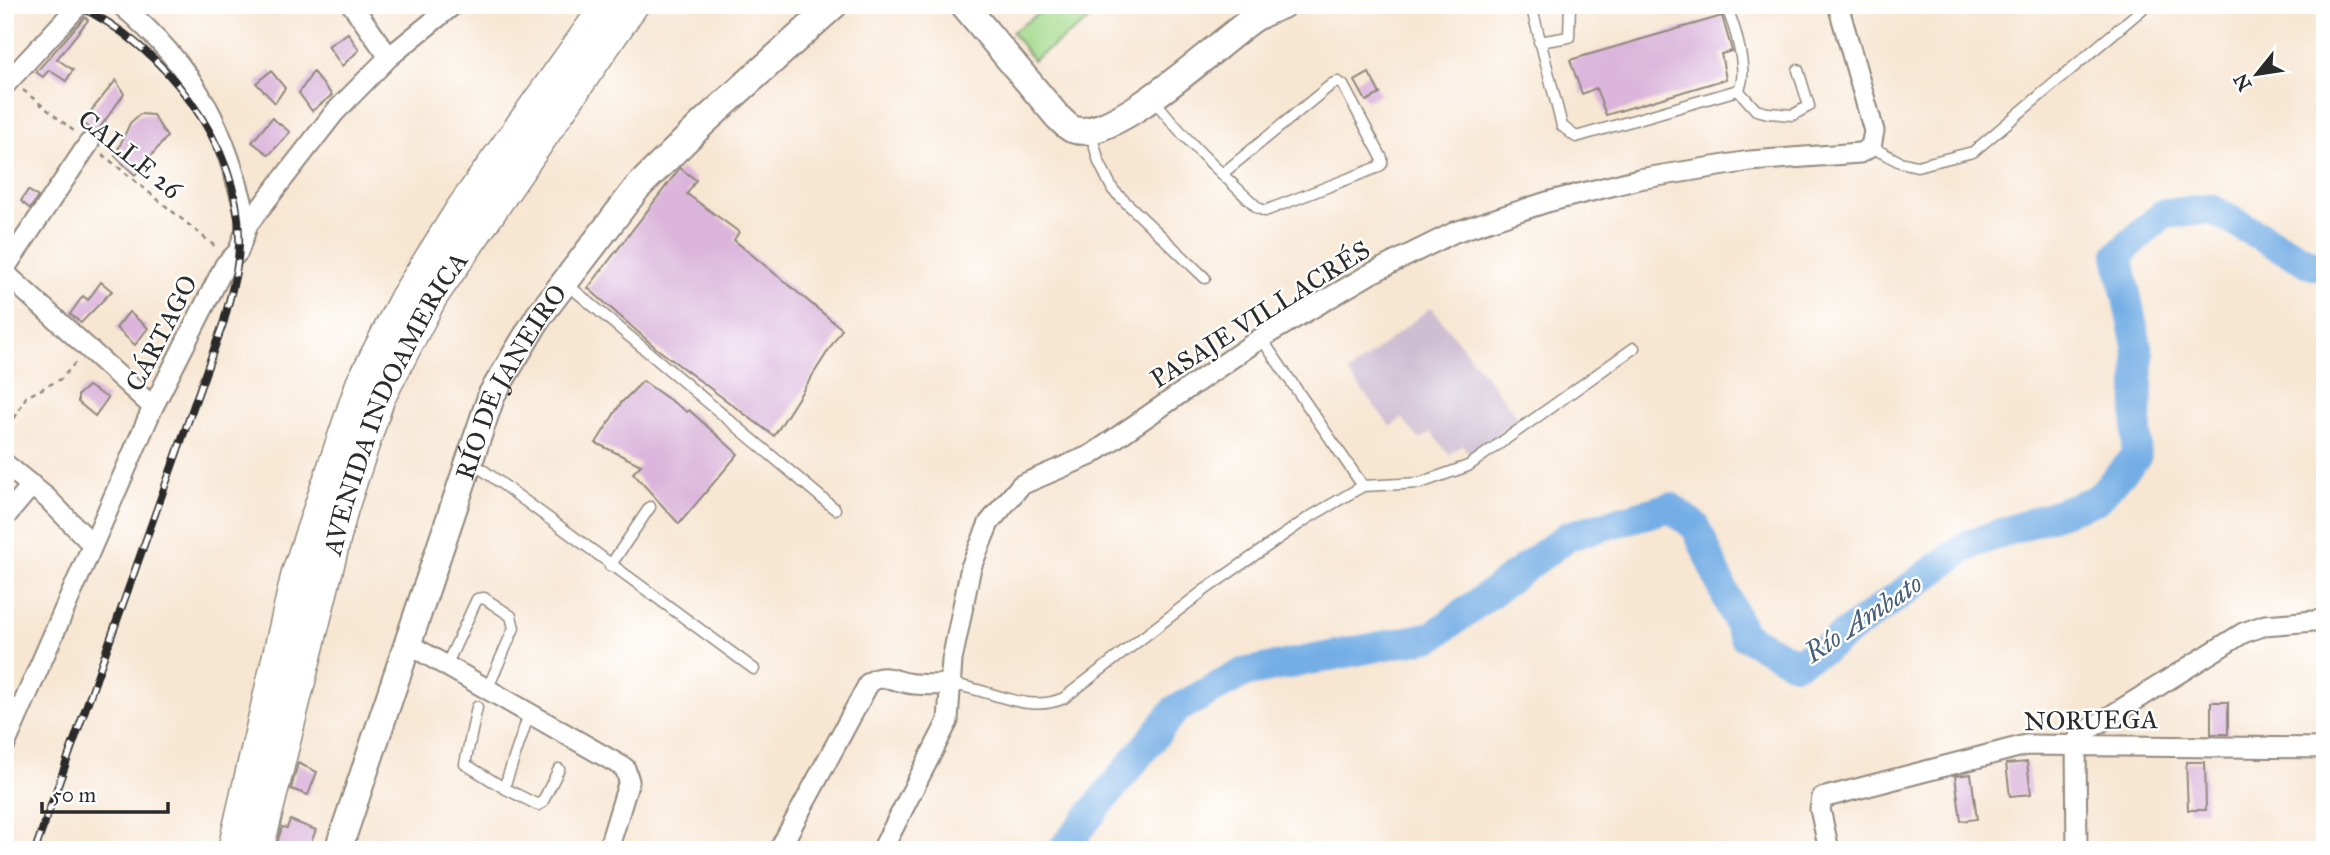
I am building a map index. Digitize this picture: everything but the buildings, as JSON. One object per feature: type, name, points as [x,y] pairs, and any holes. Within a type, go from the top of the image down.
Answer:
[{"type":"main road","name":"AVENIDA INDOAMERICA","points":[[233,850],[298,573],[361,384],[405,298],[461,209],[607,5]]},
{"type":"main road","name":"AVENIDA INDOAMERICA","points":[[258,850],[343,508],[379,399],[432,297],[633,5]]},
{"type":"street","points":[[8,82],[79,5]]},
{"type":"street","points":[[121,5],[154,33],[199,88],[233,162],[248,224]]},
{"type":"street","points":[[352,5],[389,57]]},
{"type":"street","name":"CÁRTAGO","points":[[5,745],[91,543],[153,407],[225,265],[238,252],[248,224],[335,112],[389,57],[453,5]]},
{"type":"street","name":"RÍO DE JANEIRO","points":[[338,850],[410,645],[492,394],[564,282],[637,188],[704,122],[834,5]]},
{"type":"street","points":[[964,5],[1056,115],[1073,129],[1090,130],[1103,126],[1154,98],[1254,19],[1282,5]]},
{"type":"street","points":[[1838,5],[1874,131],[1871,147]]},
{"type":"street","points":[[89,143],[5,270],[153,407]]},
{"type":"street","name":"PASAJE VILLACRÉS","points":[[882,850],[948,721],[950,684],[971,567],[989,523],[1021,485],[1091,456],[1261,338],[1370,274],[1455,232],[1547,202],[1639,179],[1750,161],[1860,153],[1871,147]]},
{"type":"street","points":[[5,464],[32,485],[91,543]]},
{"type":"street","points":[[5,517],[32,485]]},
{"type":"street","points":[[2077,850],[2076,743],[2089,727],[2243,633],[2265,625],[2325,620]]},
{"type":"street","points":[[410,645],[625,768],[629,781],[608,850]]},
{"type":"street","points":[[779,850],[869,683],[877,677],[887,677],[911,684],[950,684]]},
{"type":"street","name":"NORUEGA","points":[[1829,850],[1820,808],[1822,798],[2026,745],[2076,743],[2325,748]]},
{"type":"lane","points":[[1531,5],[1562,126],[1576,137],[1738,90]]},
{"type":"lane","points":[[1539,42],[1569,37],[1570,5]]},
{"type":"lane","points":[[1725,5],[1733,24],[1744,76],[1738,90]]},
{"type":"lane","points":[[1871,147],[1900,162],[1917,166],[1973,152],[2147,5]]},
{"type":"lane","points":[[1738,90],[1756,110],[1793,115],[1809,106],[1798,70]]},
{"type":"lane","points":[[1154,98],[1175,129],[1222,174],[1258,208],[1273,210],[1376,169],[1382,164],[1382,158],[1343,85],[1338,82],[1332,83],[1222,174]]},
{"type":"lane","points":[[1090,130],[1099,162],[1113,190],[1205,278]]},
{"type":"lane","points":[[564,282],[835,509]]},
{"type":"lane","points":[[1261,338],[1363,486]]},
{"type":"lane","points":[[950,684],[973,686],[1034,705],[1052,704],[1064,698],[1206,589],[1308,518],[1363,486],[1420,483],[1468,466],[1634,348]]},
{"type":"lane","points":[[469,461],[754,669]]},
{"type":"lane","points":[[610,566],[650,507]]},
{"type":"lane","points":[[446,666],[477,599],[484,598],[511,616],[514,628],[487,690]]},
{"type":"lane","points":[[477,707],[465,764],[538,805],[542,803],[559,769]]},
{"type":"lane","points":[[504,788],[529,714]]},
{"type":"path","name":"CALLE 26","points":[[8,82],[89,143],[217,248],[225,265]]},
{"type":"path","points":[[5,436],[26,397],[61,379],[91,348]]},
{"type":"shaded area","points":[[1431,307],[1518,417],[1471,455],[1462,445],[1449,455],[1431,432],[1420,440],[1402,418],[1391,427],[1348,373]]},
{"type":"green space","points":[[1051,5],[1076,5],[1088,21],[1033,60],[1012,32]]},
{"type":"waterway","name":"Río Ambato","points":[[1062,850],[1176,709],[1243,673],[1433,636],[1568,536],[1670,507],[1696,527],[1743,635],[1795,663],[1826,648],[1970,544],[2096,500],[2136,457],[2139,356],[2118,255],[2163,214],[2211,209],[2313,265],[2325,265]]},
{"type":"railway","points":[[35,850],[224,321],[239,253],[236,206],[227,170],[211,135],[191,102],[166,72],[138,45],[108,22],[76,5]]}]
